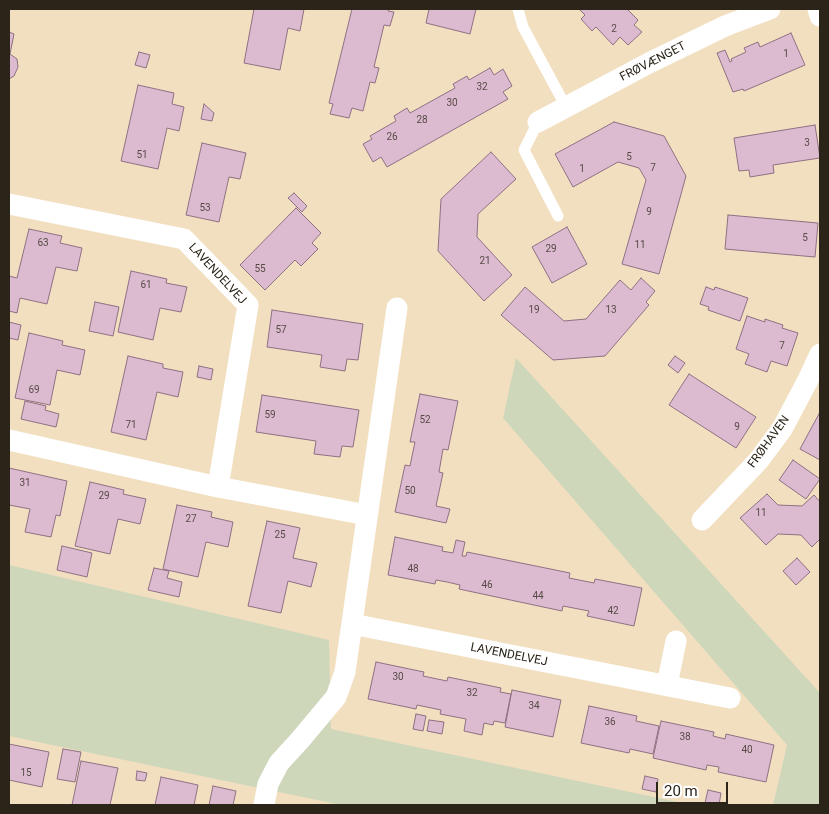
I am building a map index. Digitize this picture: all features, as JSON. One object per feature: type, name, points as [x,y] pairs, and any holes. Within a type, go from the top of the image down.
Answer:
[{"type":"street","name":"FRØVÆNGET","points":[[538,122],[649,63],[717,30],[770,9]]},
{"type":"street","points":[[818,9],[820,16]]},
{"type":"street","name":"LAVENDELVEJ","points":[[9,204],[184,239],[248,305],[218,487]]},
{"type":"street","points":[[264,805],[268,784],[279,762],[300,740],[336,696],[345,672],[397,308]]},
{"type":"street","name":"FRØHAVEN","points":[[702,520],[759,460],[782,429],[820,354]]},
{"type":"street","points":[[9,440],[218,487],[367,515]]},
{"type":"street","name":"LAVENDELVEJ","points":[[352,624],[730,698]]},
{"type":"street","points":[[667,685],[676,642]]},
{"type":"lane","points":[[518,9],[523,27],[566,107]]},
{"type":"lane","points":[[538,122],[524,150],[558,216]]},
{"type":"green space","points":[[516,358],[820,693],[820,805],[773,805],[787,745],[503,418]]},
{"type":"green space","points":[[9,565],[329,640],[331,729],[692,805],[341,805],[9,736]]},
{"type":"building","points":[[254,9],[304,9],[300,31],[288,28],[280,70],[244,63]]},
{"type":"building","points":[[352,9],[389,9],[388,11],[394,12],[390,26],[384,25],[374,67],[379,68],[375,83],[370,82],[363,111],[352,108],[349,118],[330,114],[333,104],[329,103]]},
{"type":"building","points":[[429,9],[476,9],[470,34],[426,23]]},
{"type":"building","points":[[579,9],[627,9],[638,20],[634,25],[642,32],[628,45],[620,37],[613,45],[596,27],[592,31],[581,19],[585,15]]},
{"type":"building","points":[[9,32],[14,34],[10,54],[17,59],[18,67],[14,76],[9,79]]},
{"type":"building","points":[[791,33],[805,65],[744,91],[743,89],[733,92],[717,53],[725,50],[730,62],[732,61],[731,59],[746,52],[744,48],[758,42],[760,47]]},
{"type":"building","points":[[139,52],[150,55],[146,68],[135,65]]},
{"type":"building","points":[[490,68],[494,75],[503,69],[512,86],[503,92],[508,99],[387,167],[381,157],[373,162],[363,144],[372,139],[370,136],[396,121],[394,116],[407,108],[410,113],[455,88],[453,84],[467,76],[469,80]]},
{"type":"building","points":[[138,85],[174,93],[172,104],[184,107],[179,131],[167,128],[158,169],[121,161]]},
{"type":"building","points":[[204,104],[214,113],[212,121],[201,119]]},
{"type":"building","points":[[614,122],[664,136],[686,176],[659,274],[622,264],[646,180],[639,168],[618,162],[573,187],[555,154]]},
{"type":"building","points":[[815,125],[820,158],[773,165],[774,173],[750,177],[749,170],[739,171],[734,138]]},
{"type":"building","points":[[202,143],[246,153],[240,179],[229,177],[219,222],[186,215]]},
{"type":"building","points":[[491,152],[516,179],[478,214],[477,237],[512,275],[484,301],[438,251],[441,199]]},
{"type":"building","points":[[294,193],[307,206],[302,212],[288,198]]},
{"type":"building","points":[[296,208],[321,233],[312,243],[318,249],[301,266],[295,260],[265,290],[240,265]]},
{"type":"building","points":[[728,215],[818,223],[815,257],[725,249]]},
{"type":"building","points":[[567,227],[587,264],[552,283],[532,247]]},
{"type":"building","points":[[29,229],[62,236],[60,243],[82,248],[77,271],[56,267],[47,304],[20,298],[17,313],[9,311],[9,276],[17,278]]},
{"type":"building","points":[[131,271],[167,279],[166,283],[187,287],[181,312],[160,308],[153,340],[118,332]]},
{"type":"building","points":[[641,278],[655,291],[646,302],[649,305],[605,356],[553,360],[501,315],[525,287],[564,321],[586,319],[620,280],[631,290]]},
{"type":"building","points":[[706,287],[714,290],[715,287],[748,298],[740,321],[708,310],[709,307],[700,304]]},
{"type":"building","points":[[95,302],[119,307],[113,336],[89,331]]},
{"type":"building","points":[[272,310],[363,324],[358,360],[347,359],[345,371],[320,367],[322,355],[267,347]]},
{"type":"building","points":[[747,316],[783,325],[782,328],[798,333],[787,366],[771,361],[767,372],[745,364],[749,354],[736,349]]},
{"type":"building","points":[[9,322],[21,325],[18,340],[9,338]]},
{"type":"building","points":[[29,333],[63,341],[62,345],[85,350],[80,375],[57,370],[50,405],[15,398]]},
{"type":"building","points":[[128,356],[163,364],[163,368],[183,372],[178,397],[157,392],[146,440],[111,432]]},
{"type":"building","points":[[675,356],[685,363],[678,373],[668,365]]},
{"type":"building","points":[[199,366],[213,369],[211,380],[197,377]]},
{"type":"building","points":[[689,374],[756,417],[736,448],[669,405]]},
{"type":"building","points":[[420,394],[458,401],[448,450],[443,449],[439,472],[443,473],[436,506],[450,509],[446,523],[395,512],[405,465],[410,466],[415,442],[410,442]]},
{"type":"building","points":[[262,395],[359,410],[353,447],[342,446],[340,457],[314,454],[316,441],[256,432]]},
{"type":"building","points":[[25,401],[46,406],[45,410],[59,414],[56,427],[21,419]]},
{"type":"building","points":[[820,412],[820,460],[800,449]]},
{"type":"building","points":[[793,460],[820,479],[806,499],[779,480]]},
{"type":"building","points":[[9,468],[67,481],[60,516],[56,515],[51,537],[25,532],[30,509],[9,505]]},
{"type":"building","points":[[90,482],[124,490],[123,494],[146,499],[140,524],[118,519],[110,554],[75,546]]},
{"type":"building","points":[[767,494],[778,505],[802,506],[814,495],[820,502],[820,539],[812,547],[801,535],[778,534],[766,545],[740,518]]},
{"type":"building","points":[[177,505],[212,512],[211,517],[233,522],[228,547],[206,542],[198,577],[163,569]]},
{"type":"building","points":[[267,521],[300,528],[293,558],[317,563],[311,587],[288,581],[281,613],[248,606]]},
{"type":"building","points":[[395,537],[443,547],[442,551],[453,553],[456,540],[465,542],[462,556],[466,556],[467,552],[570,573],[569,578],[594,583],[595,579],[642,588],[634,626],[587,616],[589,611],[563,606],[562,611],[459,589],[460,585],[447,582],[436,580],[435,584],[388,575]]},
{"type":"building","points":[[62,546],[92,553],[87,577],[57,570]]},
{"type":"building","points":[[797,558],[810,572],[796,585],[783,571]]},
{"type":"building","points":[[154,568],[169,571],[167,578],[182,582],[179,597],[148,590]]},
{"type":"building","points":[[376,662],[424,672],[423,676],[447,681],[448,677],[501,688],[500,692],[511,694],[505,723],[494,721],[493,725],[484,723],[482,735],[464,731],[466,719],[440,714],[441,710],[417,705],[416,709],[368,699]]},
{"type":"building","points":[[512,690],[561,700],[553,737],[505,727]]},
{"type":"building","points":[[589,706],[637,716],[636,721],[659,726],[653,754],[630,749],[629,753],[581,743]]},
{"type":"building","points":[[416,714],[426,716],[423,731],[413,729]]},
{"type":"building","points":[[429,720],[444,722],[442,734],[427,731]]},
{"type":"building","points":[[661,721],[714,732],[713,736],[725,739],[726,734],[774,745],[766,782],[718,772],[719,767],[707,765],[706,770],[653,758]]},
{"type":"building","points":[[9,744],[49,752],[42,787],[9,780]]},
{"type":"building","points":[[63,749],[81,752],[75,782],[57,779]]},
{"type":"building","points":[[81,761],[118,768],[110,805],[72,805]]},
{"type":"building","points":[[137,771],[147,773],[145,781],[136,780]]},
{"type":"building","points":[[645,776],[658,779],[656,792],[642,789]]},
{"type":"building","points":[[161,777],[198,785],[194,805],[155,805]]},
{"type":"building","points":[[213,786],[236,791],[233,805],[209,805]]},
{"type":"building","points":[[708,790],[721,793],[719,805],[705,803]]}]
